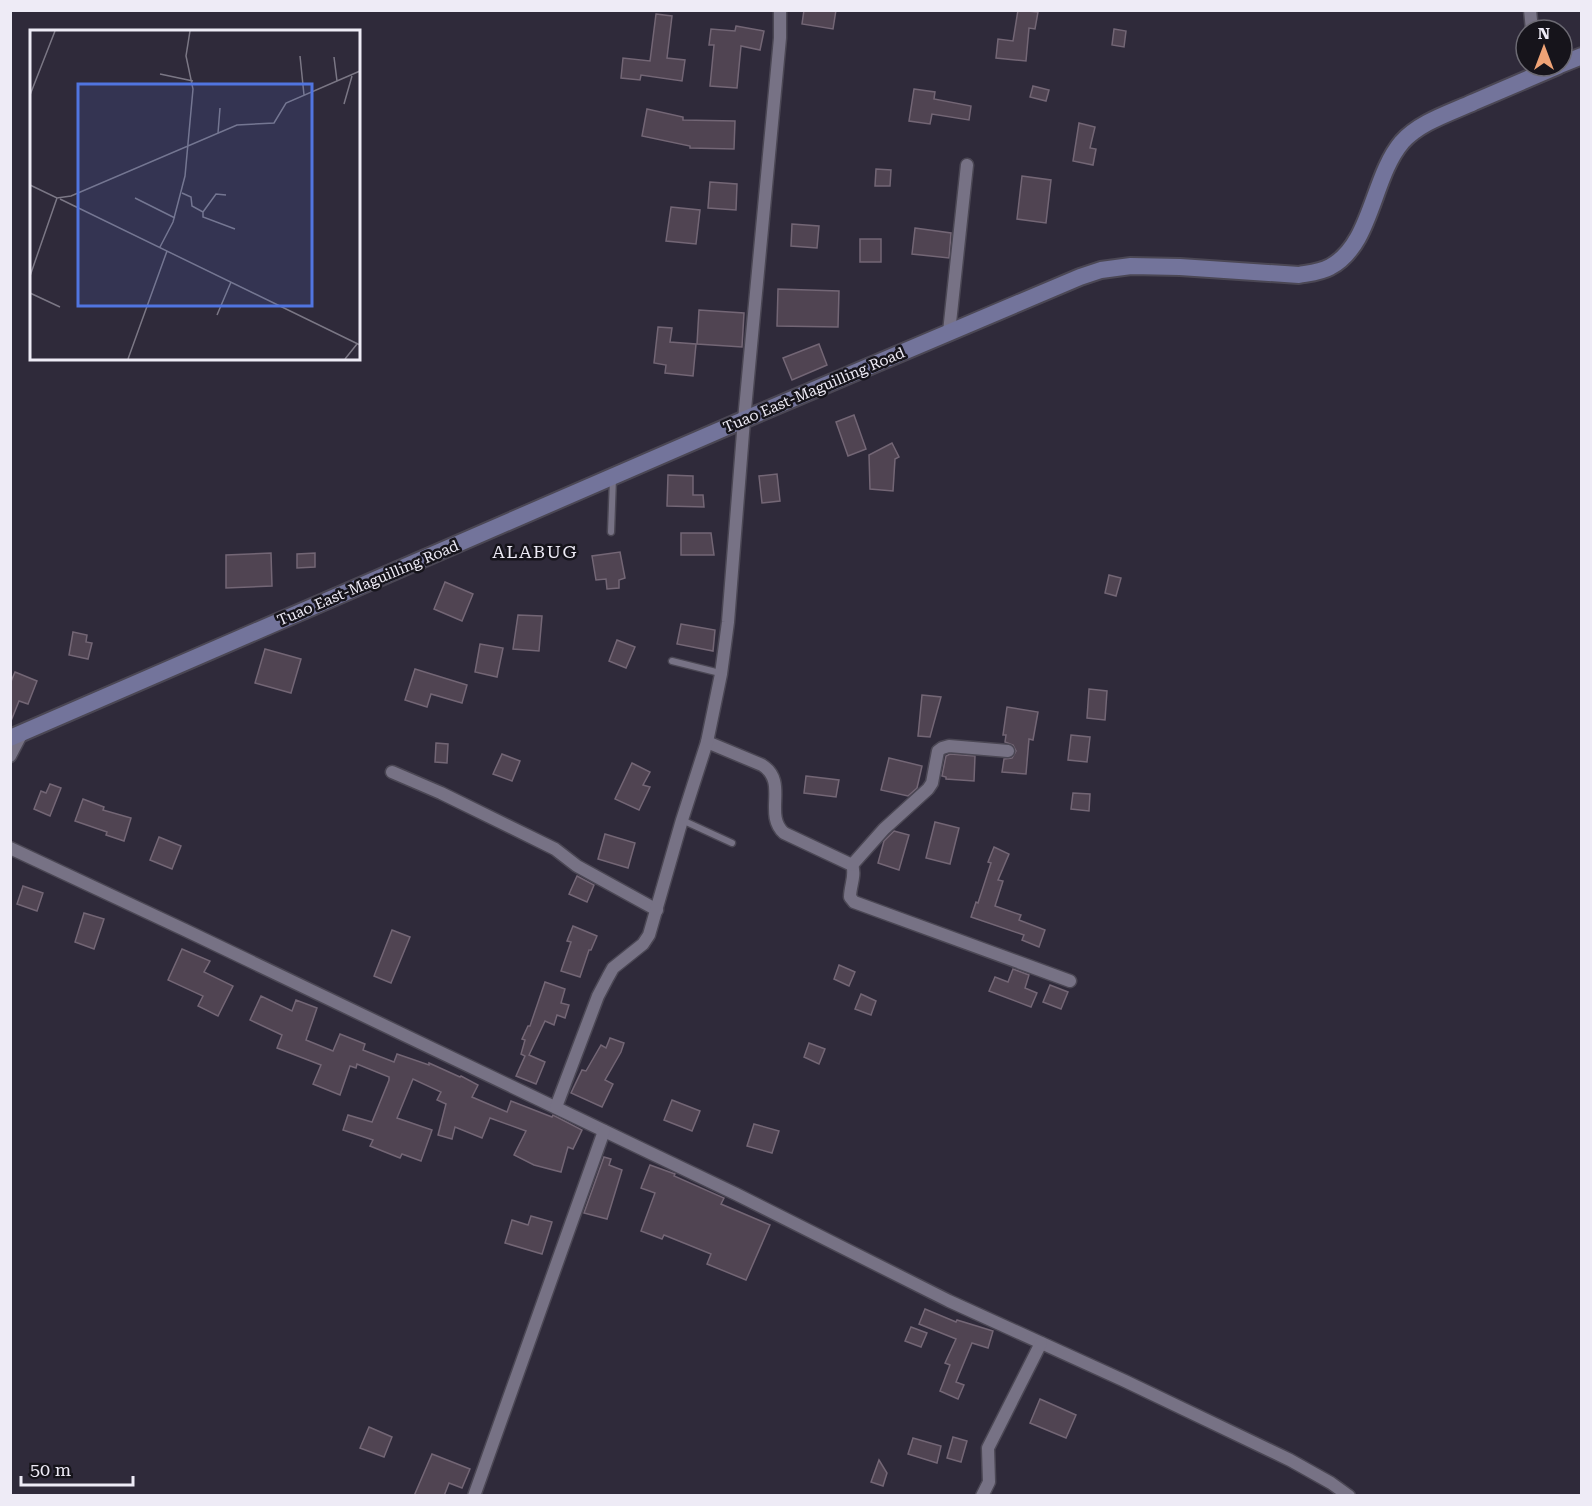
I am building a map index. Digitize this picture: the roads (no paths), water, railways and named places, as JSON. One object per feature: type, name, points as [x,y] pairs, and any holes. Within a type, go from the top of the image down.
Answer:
[{"type":"main road","name":"Tuao East-Maguilling Road","points":[[16,736],[1080,277],[1101,270],[1131,266],[1299,275],[1322,270],[1340,261],[1357,241],[1390,160],[1402,142],[1430,122],[1521,78]]},
{"type":"street","points":[[556,1107],[598,996],[608,977],[613,968],[643,944],[649,935],[707,742],[721,674],[728,622],[744,420],[780,38],[780,10]]},
{"type":"street","points":[[949,332],[967,165]]},
{"type":"street","points":[[10,756],[16,736]]},
{"type":"street","points":[[707,742],[769,769],[775,786],[775,822],[778,828],[852,865],[854,874],[850,897],[854,902],[1070,981]]},
{"type":"street","points":[[852,865],[884,829],[928,789],[932,783],[938,751],[942,748],[949,746],[1008,751]]},
{"type":"street","points":[[392,772],[441,793],[555,849],[577,866],[657,910]]},
{"type":"street","points":[[10,849],[556,1107],[949,1301],[1125,1381],[1290,1460],[1349,1496]]},
{"type":"street","points":[[474,1496],[604,1131]]},
{"type":"street","points":[[982,1496],[988,1482],[988,1448],[1041,1342]]},
{"type":"lane","points":[[611,531],[613,477]]},
{"type":"lane","points":[[672,661],[721,674]]},
{"type":"lane","points":[[682,820],[732,843]]},
{"type":"district","name":"ALABUG","points":[[535,552]]}]
